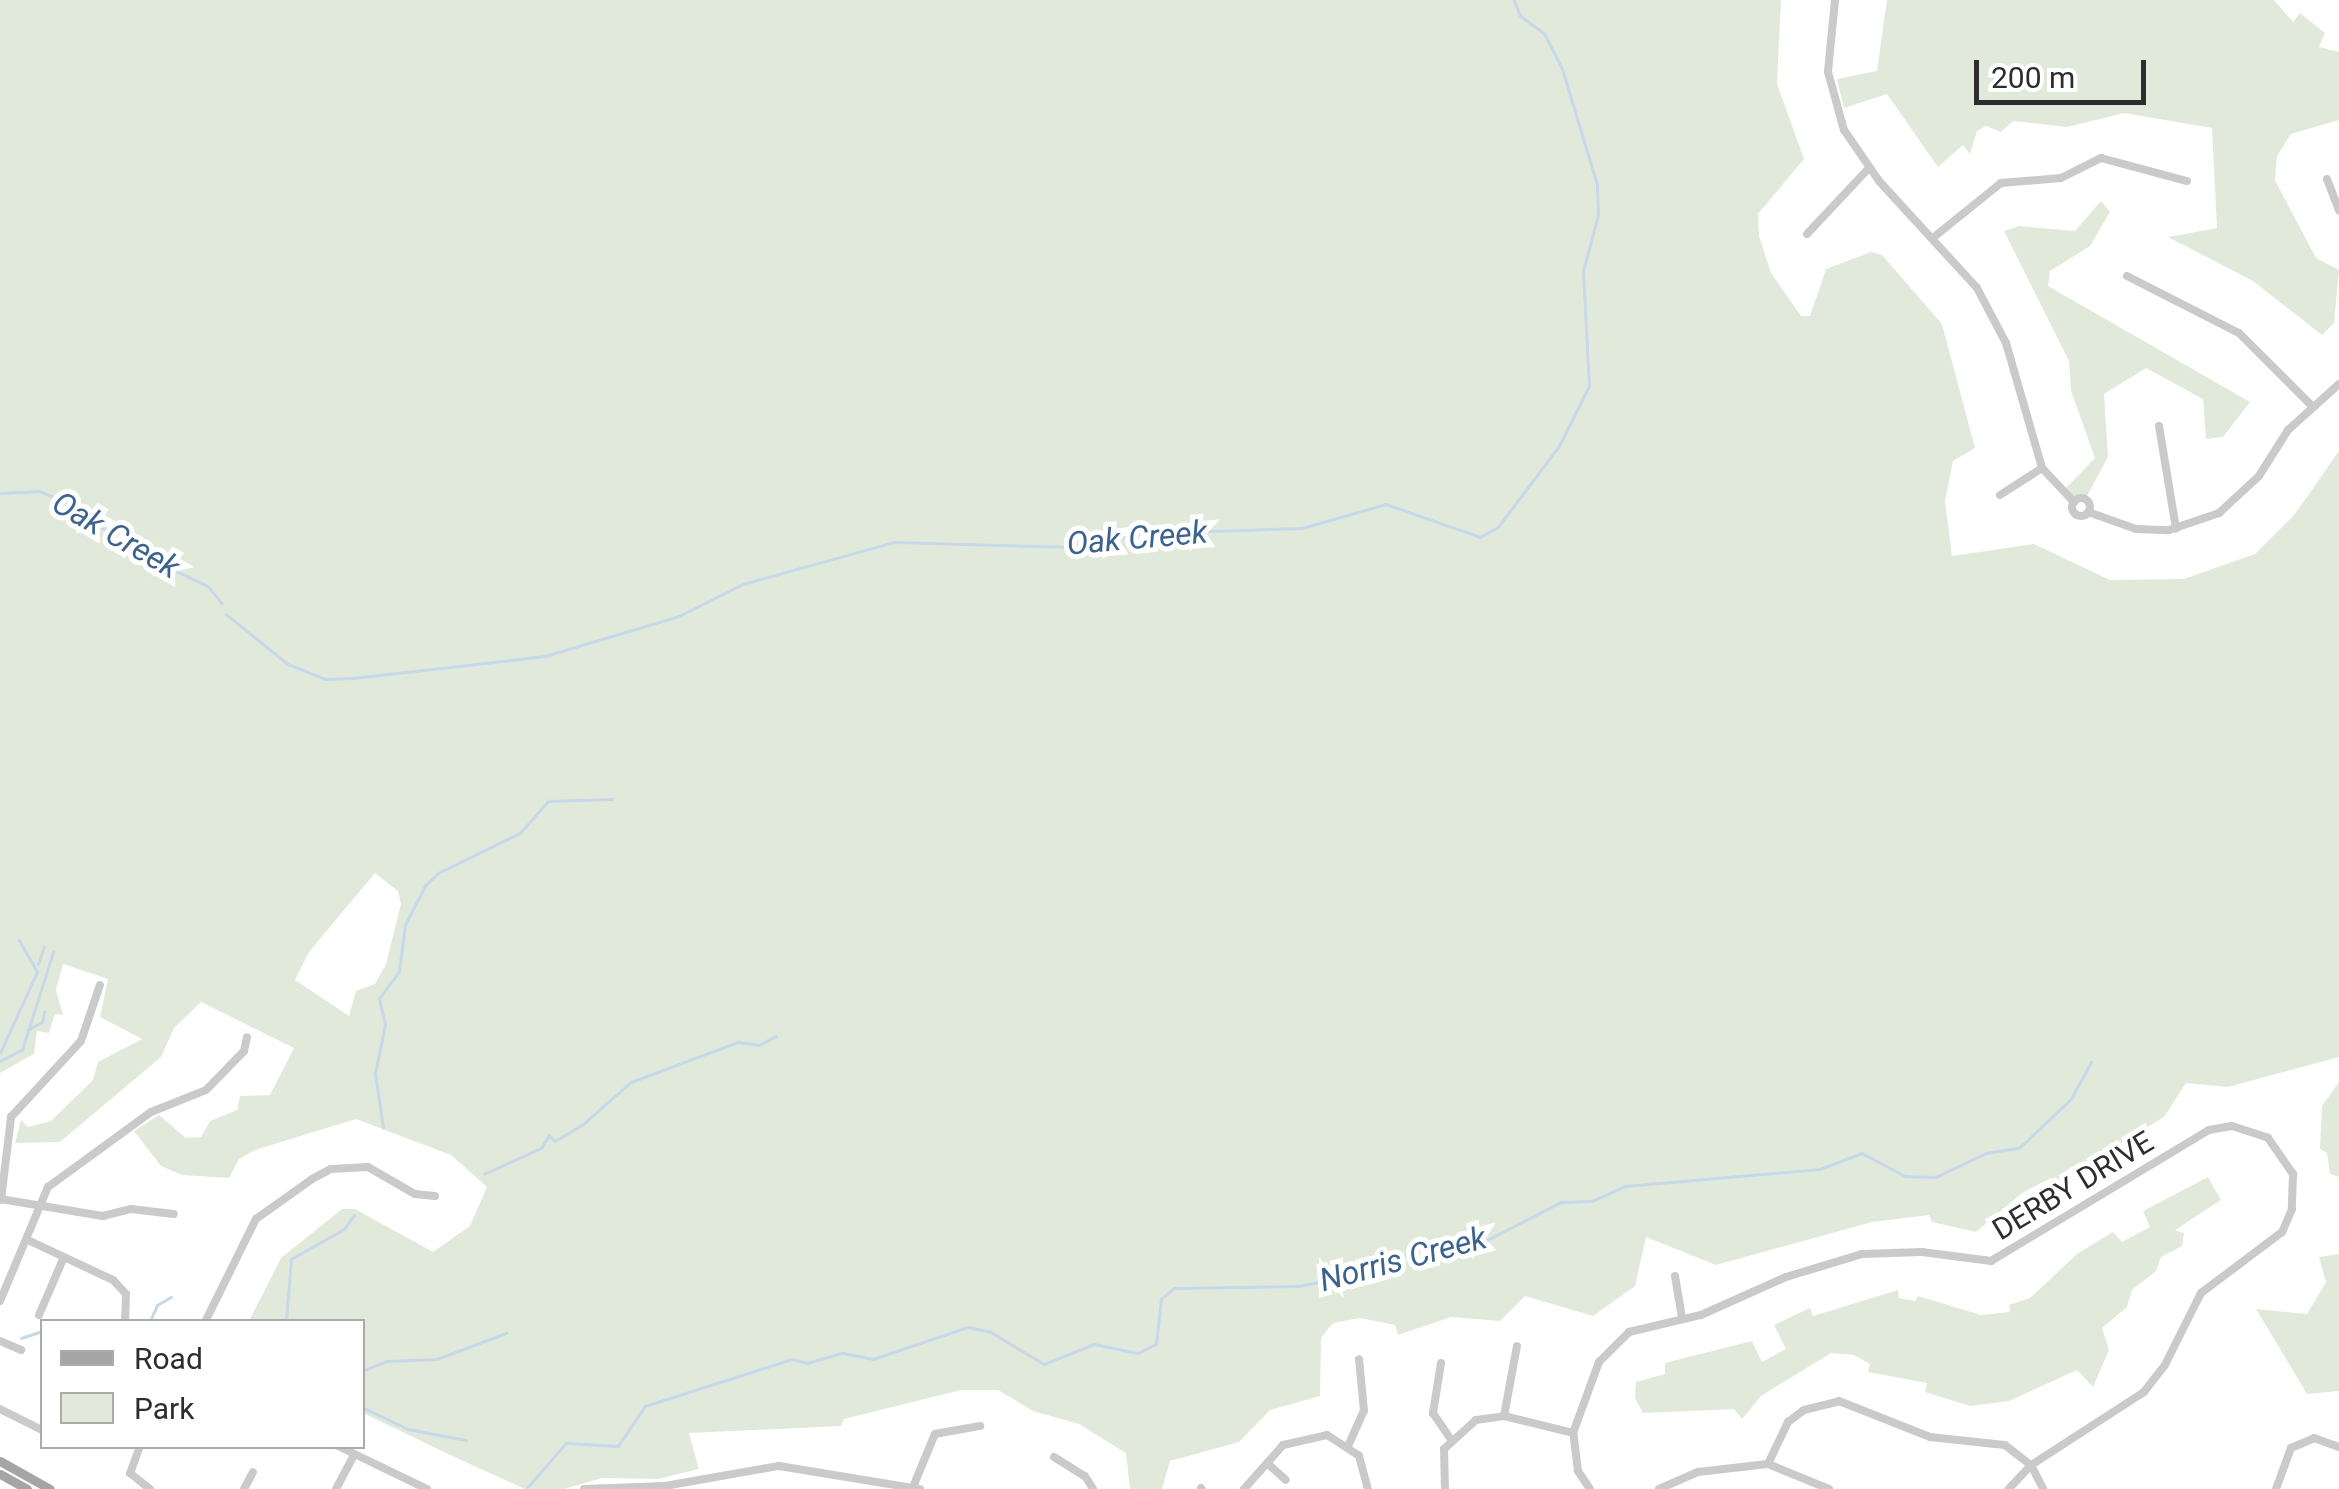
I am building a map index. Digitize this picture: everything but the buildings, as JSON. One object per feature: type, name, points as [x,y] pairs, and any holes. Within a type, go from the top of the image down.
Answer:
[{"type":"main road","points":[[0,1462],[50,1489]]},
{"type":"main road","points":[[0,1474],[27,1489]]},
{"type":"street","points":[[1835,0],[1828,72],[1844,130],[1868,169],[1934,237],[2000,328],[2042,468],[2074,502],[2087,500],[2088,512],[2136,529],[2176,528],[2234,502],[2312,406],[2339,384]]},
{"type":"street","points":[[1934,237],[2001,183],[2061,178],[2101,158],[2187,180]]},
{"type":"street","points":[[1806,234],[1868,169]]},
{"type":"street","points":[[2326,179],[2339,212]]},
{"type":"street","points":[[2126,276],[2251,341],[2312,406]]},
{"type":"street","points":[[2160,426],[2176,528]]},
{"type":"street","points":[[2000,494],[2042,468]]},
{"type":"street","points":[[100,986],[77,1048],[10,1117],[0,1199],[103,1216],[131,1208],[174,1214]]},
{"type":"street","points":[[0,1301],[30,1240],[48,1187],[142,1118],[206,1090],[244,1051],[247,1037]]},
{"type":"street","name":"DERBY DRIVE","points":[[1573,1433],[1612,1345],[1646,1323],[1682,1318],[1862,1254],[1922,1252],[1991,1261],[2210,1130],[2232,1126],[2268,1138],[2293,1174],[2292,1209],[2282,1232],[2201,1292],[2166,1365],[2144,1392],[2030,1465],[2009,1489]]},
{"type":"street","points":[[206,1319],[256,1220],[302,1185],[350,1165],[383,1173],[424,1197],[435,1196]]},
{"type":"street","points":[[30,1240],[118,1285],[128,1308],[126,1319]]},
{"type":"street","points":[[40,1315],[64,1257]]},
{"type":"street","points":[[1675,1276],[1682,1318]]},
{"type":"street","points":[[0,1341],[21,1350]]},
{"type":"street","points":[[1504,1416],[1517,1346]]},
{"type":"street","points":[[1349,1444],[1364,1411],[1359,1359]]},
{"type":"street","points":[[1442,1363],[1433,1413],[1450,1438]]},
{"type":"street","points":[[1768,1464],[1788,1422],[1804,1410],[1839,1402],[1930,1436],[2006,1445],[2030,1465],[2044,1489]]},
{"type":"street","points":[[0,1409],[40,1429]]},
{"type":"street","points":[[1445,1489],[1440,1460],[1450,1438],[1476,1420],[1504,1416],[1573,1433],[1578,1471],[1590,1489]]},
{"type":"street","points":[[584,1489],[665,1486],[779,1466],[916,1488],[936,1434],[980,1426]]},
{"type":"street","points":[[1244,1489],[1284,1446],[1308,1435],[1349,1444],[1366,1469],[1368,1489]]},
{"type":"street","points":[[2276,1489],[2291,1448],[2314,1438],[2339,1448]]},
{"type":"street","points":[[139,1449],[130,1473],[150,1489]]},
{"type":"street","points":[[343,1449],[427,1489]]},
{"type":"street","points":[[336,1489],[354,1455]]},
{"type":"street","points":[[1054,1457],[1086,1476],[1093,1489]]},
{"type":"street","points":[[1268,1464],[1286,1480]]},
{"type":"street","points":[[1663,1488],[1730,1465],[1768,1464],[1829,1489]]},
{"type":"street","points":[[244,1489],[253,1472]]},
{"type":"green space","points":[[0,0],[1781,0],[1777,84],[1804,159],[1758,214],[1759,236],[1771,273],[1801,316],[1810,316],[1826,269],[1871,252],[1882,255],[1942,324],[1975,448],[1953,461],[1945,501],[1952,556],[2034,544],[2110,580],[2184,579],[2255,554],[2295,514],[2339,451],[2339,1057],[2228,1087],[2186,1083],[2164,1117],[2060,1181],[2051,1178],[2022,1193],[1976,1232],[1932,1222],[1929,1215],[1872,1222],[1716,1265],[1646,1237],[1635,1286],[1593,1316],[1525,1296],[1500,1321],[1451,1317],[1398,1335],[1395,1325],[1360,1318],[1333,1323],[1321,1338],[1320,1396],[1270,1410],[1239,1442],[1170,1461],[1162,1489],[1130,1489],[1126,1453],[1079,1424],[1033,1411],[998,1390],[961,1390],[844,1419],[841,1426],[689,1433],[699,1469],[658,1479],[602,1478],[564,1489],[525,1489],[365,1414],[365,1319],[250,1319],[281,1258],[342,1209],[355,1209],[433,1252],[470,1226],[487,1187],[451,1155],[356,1119],[255,1150],[239,1159],[229,1178],[182,1175],[161,1166],[134,1131],[159,1115],[186,1138],[201,1137],[210,1121],[237,1110],[240,1096],[270,1095],[294,1048],[201,1002],[174,1028],[161,1057],[60,1142],[15,1143],[21,1120],[28,1127],[51,1121],[93,1080],[98,1062],[142,1039],[100,1017],[108,979],[63,964],[56,990],[63,1015],[55,1014],[49,1033],[37,1031],[34,1054],[0,1073]],"holes":[[[375,873],[398,891],[401,904],[386,964],[375,984],[356,991],[349,1016],[295,980],[309,952]]]},
{"type":"green space","points":[[1887,0],[2274,0],[2293,22],[2300,13],[2325,33],[2319,47],[2339,52],[2339,120],[2291,134],[2277,156],[2275,180],[2316,258],[2339,270],[2334,323],[2322,335],[2253,281],[2168,237],[2217,228],[2212,128],[2124,113],[2067,127],[2013,121],[2001,132],[1986,126],[1977,131],[1970,154],[1963,145],[1938,167],[1887,94],[1844,108],[1837,79],[1877,71]]},
{"type":"green space","points":[[2101,201],[2110,212],[2090,246],[2050,271],[2048,286],[2250,402],[2223,437],[2206,439],[2203,399],[2146,368],[2104,394],[2108,457],[2087,496],[2073,496],[2065,489],[2095,458],[2071,391],[2069,361],[2004,231],[2019,226],[2075,231]]},
{"type":"green space","points":[[2339,1082],[2339,1177],[2330,1174],[2327,1153],[2320,1149],[2322,1106]]},
{"type":"green space","points":[[2208,1177],[2221,1200],[2175,1230],[2184,1233],[2182,1246],[2161,1257],[2156,1271],[2132,1290],[2127,1307],[2102,1328],[2109,1350],[2093,1387],[2077,1370],[2009,1401],[1970,1406],[1925,1392],[1927,1383],[1868,1372],[1870,1364],[1854,1355],[1831,1353],[1761,1396],[1742,1419],[1734,1409],[1643,1413],[1635,1398],[1636,1382],[1665,1374],[1665,1363],[1752,1341],[1762,1362],[1786,1349],[1774,1325],[1810,1308],[1813,1316],[1898,1290],[1899,1298],[1915,1301],[1918,1296],[1981,1315],[2010,1312],[2009,1305],[2030,1298],[2077,1254],[2113,1232],[2122,1242],[2150,1227],[2143,1211]]},
{"type":"green space","points":[[2339,1254],[2339,1391],[2307,1394],[2256,1309],[2307,1314],[2326,1282],[2319,1257]]},
{"type":"waterway","name":"Oak Creek","points":[[226,614],[288,664],[325,679],[353,678],[545,656],[679,616],[743,584],[894,542],[1068,547],[1148,533],[1302,528],[1386,504],[1480,537],[1498,527],[1559,446],[1589,386],[1583,271],[1598,215],[1597,185],[1562,69],[1544,34],[1520,16],[1514,0]]},
{"type":"waterway","name":"Oak Creek","points":[[0,493],[39,491],[74,505],[130,549],[208,586],[222,603]]},
{"type":"waterway","points":[[383,1128],[375,1074],[385,1025],[379,999],[399,971],[405,925],[425,886],[438,873],[520,833],[548,801],[612,799]]},
{"type":"waterway","points":[[0,1053],[37,972],[19,941]]},
{"type":"waterway","points":[[38,964],[44,947]]},
{"type":"waterway","points":[[0,1061],[22,1050],[53,952]]},
{"type":"waterway","points":[[27,1030],[42,1022],[44,1012]]},
{"type":"waterway","points":[[484,1174],[541,1148],[549,1135],[555,1141],[582,1125],[631,1082],[738,1042],[759,1045],[776,1036]]},
{"type":"waterway","name":"Norris Creek","points":[[526,1489],[566,1443],[618,1446],[645,1406],[792,1359],[807,1363],[843,1353],[873,1359],[968,1327],[991,1332],[1044,1364],[1094,1344],[1138,1353],[1156,1344],[1161,1299],[1174,1288],[1299,1286],[1353,1275],[1446,1240],[1487,1240],[1561,1202],[1592,1201],[1625,1186],[1820,1169],[1862,1153],[1905,1176],[1936,1177],[1986,1153],[2019,1148],[2071,1099],[2091,1062]]},
{"type":"waterway","points":[[286,1319],[291,1259],[344,1229],[354,1215]]},
{"type":"waterway","points":[[151,1319],[157,1305],[171,1297]]},
{"type":"waterway","points":[[21,1338],[40,1332]]},
{"type":"waterway","points":[[365,1370],[387,1361],[437,1359],[506,1333]]},
{"type":"waterway","points":[[365,1408],[408,1429],[466,1440]]}]
